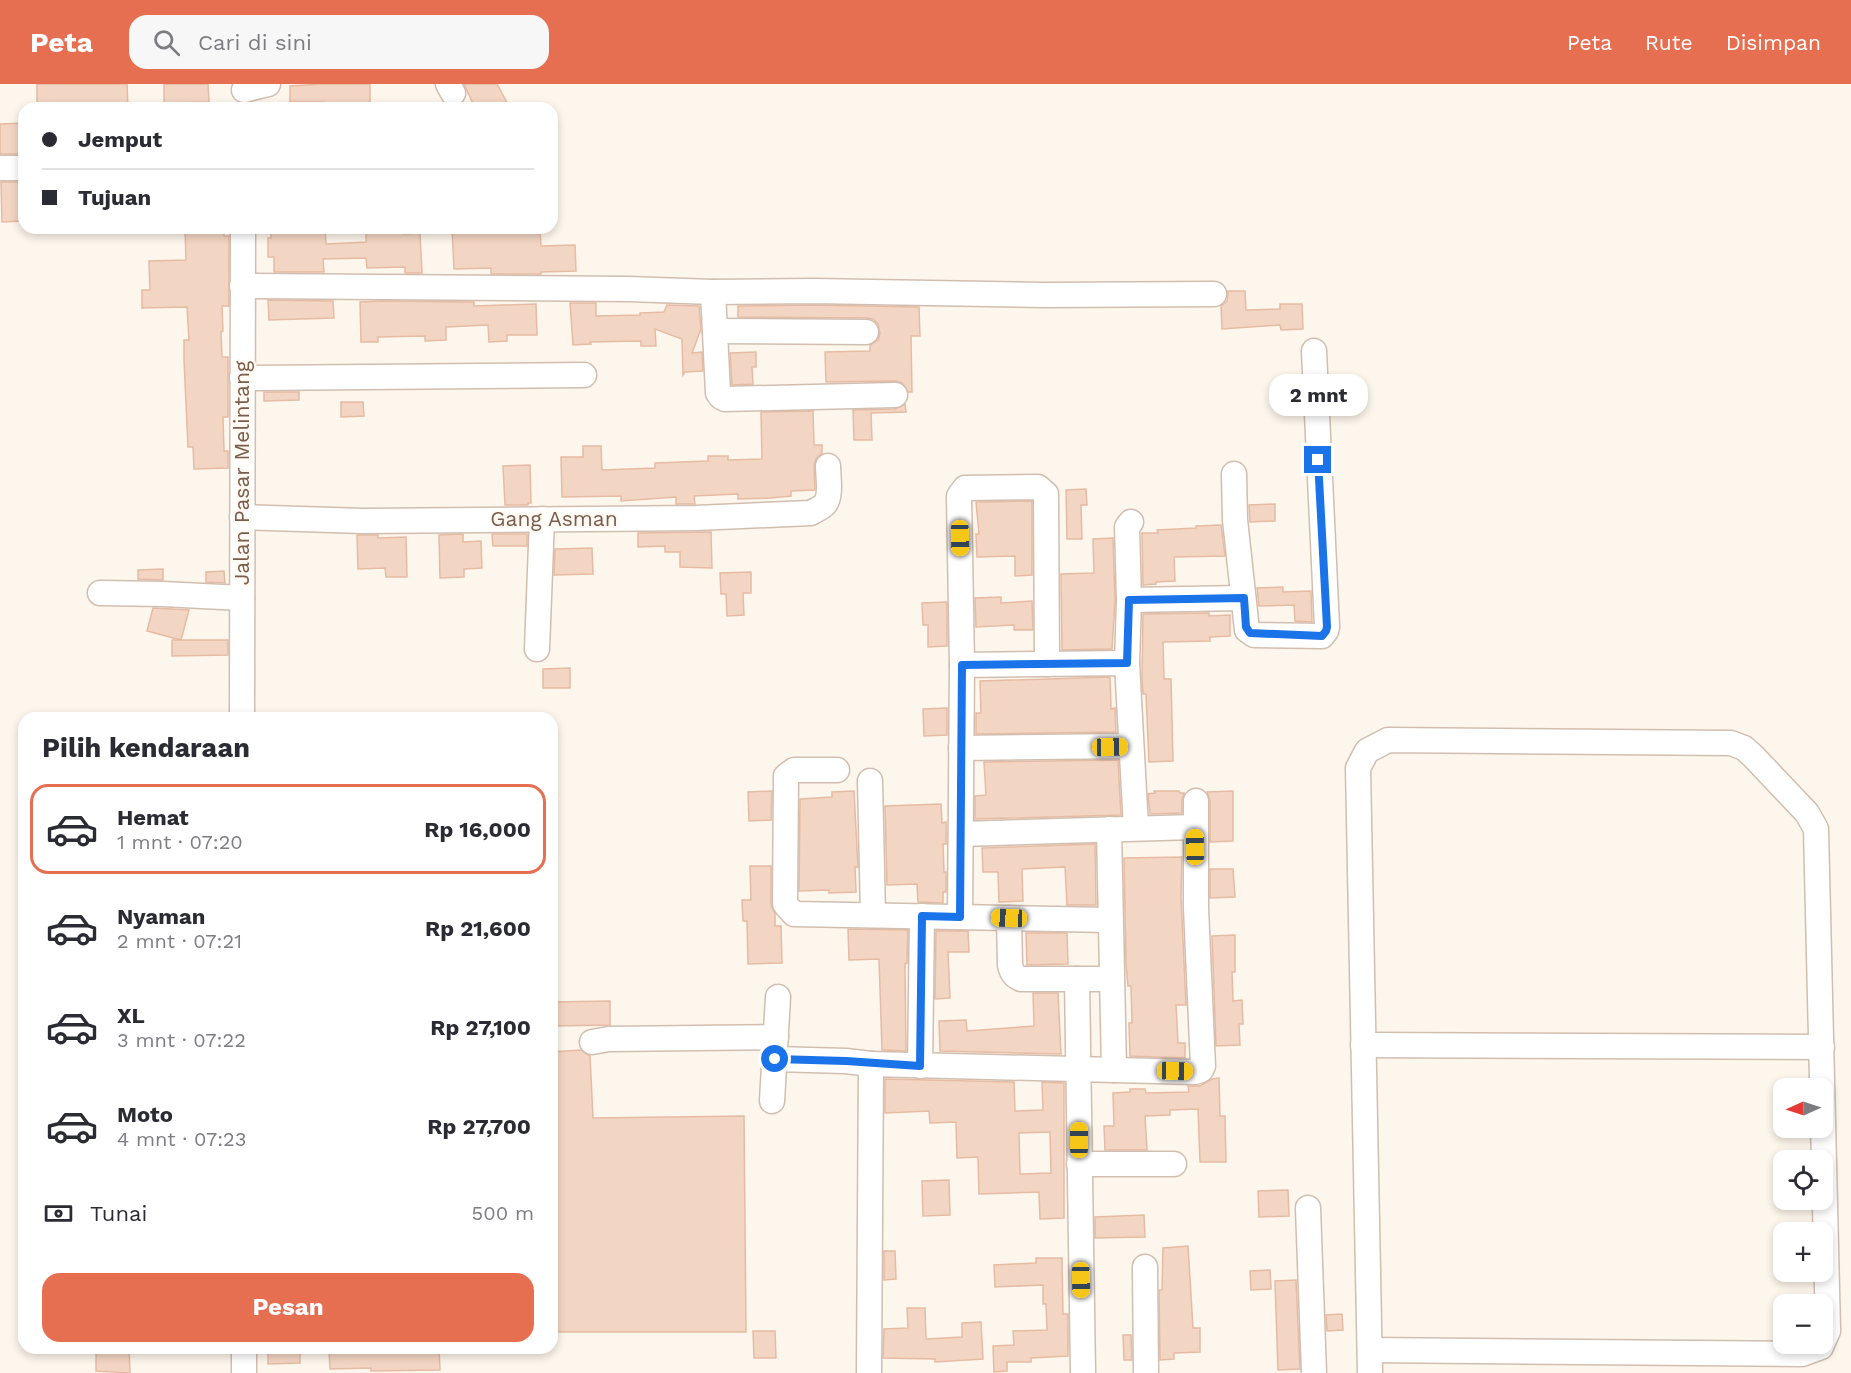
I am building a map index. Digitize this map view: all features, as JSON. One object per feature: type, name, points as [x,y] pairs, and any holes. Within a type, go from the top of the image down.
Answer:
[{"type":"street","points":[[244,94],[268,84]]},
{"type":"street","points":[[0,168],[18,168]]},
{"type":"street","name":"Jalan Pasar Melintang","points":[[242,712],[243,234]]},
{"type":"street","points":[[242,286],[1044,295],[1214,294]]},
{"type":"street","points":[[713,292],[718,393],[723,398],[895,395]]},
{"type":"street","points":[[715,331],[866,332]]},
{"type":"street","points":[[1234,474],[1235,520],[1246,627],[1250,633],[1322,636],[1326,631],[1314,351]]},
{"type":"street","points":[[242,378],[584,375]]},
{"type":"street","name":"Gang Asman","points":[[242,517],[363,521],[696,518],[811,513],[825,504],[828,494],[828,466]]},
{"type":"street","points":[[960,917],[962,665],[959,496],[965,488],[1038,488],[1046,494],[1047,664]]},
{"type":"street","points":[[537,649],[542,519]]},
{"type":"street","points":[[1131,522],[1127,527],[1129,600],[1127,663],[1136,828]]},
{"type":"street","points":[[100,593],[242,598]]},
{"type":"street","points":[[1129,600],[1244,598]]},
{"type":"street","points":[[962,665],[1127,663]]},
{"type":"street","points":[[1802,1354],[1370,1361],[1358,768],[1367,751],[1388,740],[1731,744],[1749,752],[1807,813],[1816,829],[1827,1294]]},
{"type":"street","points":[[961,748],[1131,746]]},
{"type":"street","points":[[837,770],[794,770],[786,776],[785,904],[794,914],[1109,920]]},
{"type":"street","points":[[870,781],[873,915]]},
{"type":"street","points":[[592,1042],[609,1040],[776,1048],[871,1064],[1195,1072],[1202,1068],[1196,908],[1196,801]]},
{"type":"street","points":[[961,834],[1195,827]]},
{"type":"street","points":[[1109,829],[1109,920],[1114,1070]]},
{"type":"street","points":[[920,1066],[922,916]]},
{"type":"street","points":[[1009,918],[1010,965],[1015,977],[1021,979],[1111,979]]},
{"type":"street","points":[[1077,979],[1083,1373]]},
{"type":"street","points":[[772,1101],[777,997]]},
{"type":"street","points":[[1363,1045],[1822,1047]]},
{"type":"street","points":[[868,1373],[871,1064]]},
{"type":"street","points":[[1079,1164],[1174,1164]]},
{"type":"street","points":[[1308,1208],[1314,1373]]},
{"type":"street","points":[[1145,1268],[1146,1373]]},
{"type":"street","points":[[244,1354],[244,1373]]},
{"type":"building","points":[[37,84],[127,84],[128,102],[37,102]]},
{"type":"building","points":[[164,84],[208,84],[209,102],[164,102]]},
{"type":"building","points":[[370,84],[370,102],[290,102],[290,86]]},
{"type":"building","points":[[464,84],[497,84],[507,102],[472,102]]},
{"type":"building","points":[[18,123],[18,154],[0,154],[0,124]]},
{"type":"building","points":[[1,182],[18,182],[18,221],[2,222]]},
{"type":"building","points":[[185,234],[229,236],[229,306],[222,306],[223,331],[221,332],[222,357],[228,357],[228,417],[223,417],[224,451],[228,451],[228,468],[194,469],[193,447],[188,447],[184,360],[184,340],[189,340],[187,307],[142,308],[142,290],[150,290],[149,261],[186,260]]},
{"type":"building","points":[[271,234],[325,234],[326,244],[366,242],[366,234],[420,234],[422,273],[405,273],[405,267],[367,268],[366,258],[323,259],[324,272],[274,272],[274,257],[268,257],[268,238],[271,238]]},
{"type":"building","points":[[452,234],[540,234],[541,246],[575,245],[576,271],[491,274],[491,268],[454,269]]},
{"type":"building","points":[[1228,291],[1245,291],[1246,310],[1280,309],[1280,304],[1302,304],[1303,329],[1281,330],[1280,325],[1222,329],[1221,306],[1227,301]]},
{"type":"building","points":[[268,300],[333,301],[334,318],[269,320]]},
{"type":"building","points":[[360,302],[474,302],[474,306],[536,304],[537,335],[507,335],[507,341],[489,342],[488,325],[446,327],[446,340],[425,341],[425,336],[378,337],[378,342],[361,342]]},
{"type":"building","points":[[570,303],[596,303],[596,316],[664,312],[667,305],[699,306],[701,329],[692,353],[702,352],[703,371],[685,372],[683,375],[682,339],[655,329],[656,346],[641,346],[641,341],[590,342],[591,344],[573,345]]},
{"type":"building","points":[[738,306],[919,307],[920,336],[911,336],[912,392],[908,392],[902,383],[895,381],[826,382],[825,352],[870,351],[870,345],[878,340],[880,333],[878,324],[873,319],[738,317]]},
{"type":"building","points":[[756,352],[756,367],[752,367],[753,384],[732,385],[730,353]]},
{"type":"building","points":[[264,392],[299,392],[299,400],[264,401]]},
{"type":"building","points":[[341,402],[363,402],[364,416],[341,417]]},
{"type":"building","points":[[905,404],[906,412],[871,413],[872,440],[854,440],[853,410],[895,409]]},
{"type":"building","points":[[813,411],[814,445],[822,445],[822,453],[816,459],[814,466],[815,490],[791,491],[791,496],[770,498],[738,499],[738,494],[694,496],[695,504],[676,504],[676,497],[621,501],[621,496],[562,497],[561,457],[583,457],[583,446],[601,446],[602,470],[655,468],[655,463],[708,461],[708,456],[728,456],[728,460],[762,459],[761,412]]},
{"type":"building","points":[[530,465],[531,503],[505,505],[503,466]]},
{"type":"building","points":[[1086,489],[1087,505],[1081,505],[1082,539],[1067,539],[1066,490]]},
{"type":"building","points":[[1032,501],[1032,575],[1015,576],[1015,556],[977,557],[976,534],[979,534],[976,502]]},
{"type":"building","points":[[1275,504],[1275,521],[1250,522],[1249,505]]},
{"type":"building","points":[[1221,525],[1225,556],[1174,557],[1175,581],[1143,585],[1142,533]]},
{"type":"building","points":[[711,532],[712,568],[680,567],[680,552],[665,552],[665,546],[638,547],[638,533]]},
{"type":"building","points":[[463,534],[463,542],[481,541],[482,568],[464,569],[464,577],[440,578],[439,535]]},
{"type":"building","points":[[492,534],[527,534],[527,546],[493,546]]},
{"type":"building","points":[[357,535],[378,535],[378,538],[406,537],[407,577],[386,577],[385,568],[358,569]]},
{"type":"building","points":[[1113,538],[1115,600],[1112,649],[1062,650],[1061,574],[1094,573],[1093,539]]},
{"type":"building","points":[[592,548],[593,574],[554,575],[555,549]]},
{"type":"building","points":[[163,569],[163,580],[138,579],[138,570]]},
{"type":"building","points":[[224,571],[225,583],[206,582],[206,572]]},
{"type":"building","points":[[751,572],[751,593],[743,593],[744,615],[727,616],[726,594],[721,594],[720,573]]},
{"type":"building","points":[[1283,587],[1283,592],[1311,591],[1312,622],[1295,621],[1294,605],[1259,606],[1257,588]]},
{"type":"building","points":[[1001,597],[1001,603],[1032,601],[1033,630],[1014,630],[1014,625],[976,627],[975,598]]},
{"type":"building","points":[[947,602],[947,646],[928,647],[928,625],[923,625],[922,603]]},
{"type":"building","points":[[153,608],[189,610],[181,640],[147,631]]},
{"type":"building","points":[[1209,613],[1209,616],[1230,615],[1230,636],[1210,637],[1210,641],[1163,642],[1164,679],[1171,679],[1173,761],[1149,762],[1146,694],[1143,694],[1142,680],[1143,614]]},
{"type":"building","points":[[172,640],[228,640],[228,655],[172,656]]},
{"type":"building","points":[[570,668],[570,688],[543,688],[543,669]]},
{"type":"building","points":[[1110,677],[1111,709],[1115,708],[1116,732],[976,734],[976,713],[981,713],[980,681]]},
{"type":"building","points":[[947,708],[947,735],[924,736],[923,709]]},
{"type":"building","points":[[1118,760],[1121,815],[975,819],[975,796],[986,795],[984,762]]},
{"type":"building","points":[[772,791],[771,820],[749,821],[748,792]]},
{"type":"building","points":[[854,791],[858,867],[855,867],[856,892],[799,891],[800,799],[832,797],[832,792]]},
{"type":"building","points":[[1154,791],[1184,793],[1182,813],[1150,814],[1148,794],[1155,793]]},
{"type":"building","points":[[1233,791],[1233,841],[1210,842],[1210,801],[1207,792]]},
{"type":"building","points":[[941,804],[942,823],[946,822],[946,844],[943,844],[946,892],[943,892],[943,903],[918,902],[917,884],[887,885],[885,806]]},
{"type":"building","points":[[1095,844],[1096,905],[1067,905],[1065,867],[1022,869],[1023,901],[999,902],[998,872],[983,872],[982,848]]},
{"type":"building","points":[[1182,857],[1181,897],[1186,1005],[1176,1005],[1178,1043],[1185,1043],[1185,1058],[1130,1056],[1131,986],[1128,986],[1126,964],[1124,858]]},
{"type":"building","points":[[750,866],[771,866],[771,904],[775,914],[775,926],[781,926],[782,963],[748,964],[747,921],[743,921],[742,900],[751,900]]},
{"type":"building","points":[[1210,869],[1233,869],[1235,897],[1210,898]]},
{"type":"building","points":[[848,929],[908,930],[907,963],[905,964],[906,1051],[882,1050],[879,959],[849,960]]},
{"type":"building","points":[[936,931],[968,931],[969,952],[948,952],[950,998],[935,999]]},
{"type":"building","points":[[1026,933],[1067,933],[1068,964],[1027,965]]},
{"type":"building","points":[[1235,935],[1235,972],[1232,972],[1233,1001],[1242,1000],[1243,1024],[1239,1024],[1240,1045],[1216,1046],[1212,936]]},
{"type":"building","points":[[1033,993],[1058,993],[1061,1054],[940,1051],[939,1021],[966,1020],[967,1031],[1034,1026]]},
{"type":"building","points":[[610,1001],[610,1025],[558,1026],[558,1002]]},
{"type":"building","points":[[581,1050],[590,1056],[593,1118],[744,1116],[746,1332],[558,1332],[558,1052]]},
{"type":"building","points":[[1219,1078],[1220,1116],[1225,1116],[1226,1162],[1200,1162],[1198,1109],[1170,1110],[1170,1115],[1145,1116],[1147,1150],[1105,1150],[1104,1126],[1114,1126],[1113,1093],[1130,1092],[1130,1089],[1145,1089],[1146,1093],[1189,1092],[1188,1086],[1200,1086]]},
{"type":"building","points":[[885,1079],[1014,1082],[1015,1111],[1043,1110],[1042,1082],[1064,1083],[1064,1218],[1040,1219],[1039,1192],[979,1194],[978,1157],[957,1158],[956,1122],[930,1123],[929,1111],[885,1113]],"holes":[[[1050,1132],[1051,1173],[1020,1174],[1019,1133]]]},
{"type":"building","points":[[949,1180],[950,1215],[923,1216],[922,1181]]},
{"type":"building","points":[[1288,1190],[1289,1216],[1259,1217],[1258,1191]]},
{"type":"building","points":[[1144,1215],[1145,1237],[1095,1238],[1095,1217]]},
{"type":"building","points":[[1188,1246],[1193,1328],[1200,1328],[1200,1352],[1174,1353],[1174,1359],[1160,1360],[1159,1290],[1162,1290],[1163,1248]]},
{"type":"building","points":[[884,1251],[895,1251],[896,1279],[884,1280]]},
{"type":"building","points":[[1036,1258],[1062,1258],[1063,1314],[1068,1314],[1068,1356],[1031,1358],[1031,1362],[1007,1362],[1007,1371],[994,1372],[993,1346],[1014,1345],[1013,1331],[1047,1330],[1043,1285],[995,1287],[994,1265],[1036,1263]]},
{"type":"building","points":[[1270,1270],[1271,1289],[1251,1290],[1250,1271]]},
{"type":"building","points":[[1296,1280],[1300,1369],[1278,1370],[1275,1281]]},
{"type":"building","points":[[907,1308],[925,1308],[926,1339],[962,1337],[962,1323],[981,1322],[983,1359],[935,1362],[935,1359],[883,1358],[884,1329],[908,1328]]},
{"type":"building","points":[[1342,1314],[1343,1330],[1327,1331],[1326,1315]]},
{"type":"building","points":[[753,1331],[775,1331],[776,1358],[754,1358]]},
{"type":"building","points":[[1123,1335],[1131,1335],[1132,1360],[1124,1360]]},
{"type":"building","points":[[96,1354],[129,1354],[130,1373],[96,1371]]},
{"type":"building","points":[[268,1354],[300,1354],[300,1363],[268,1364]]},
{"type":"building","points":[[329,1354],[439,1354],[440,1370],[330,1369]]},
{"type":"route","points":[[775,1059],[920,1066],[922,916],[960,917],[962,665],[1127,663],[1129,600],[1244,598],[1246,627],[1254,635],[1322,636],[1327,627],[1318,460]]}]
